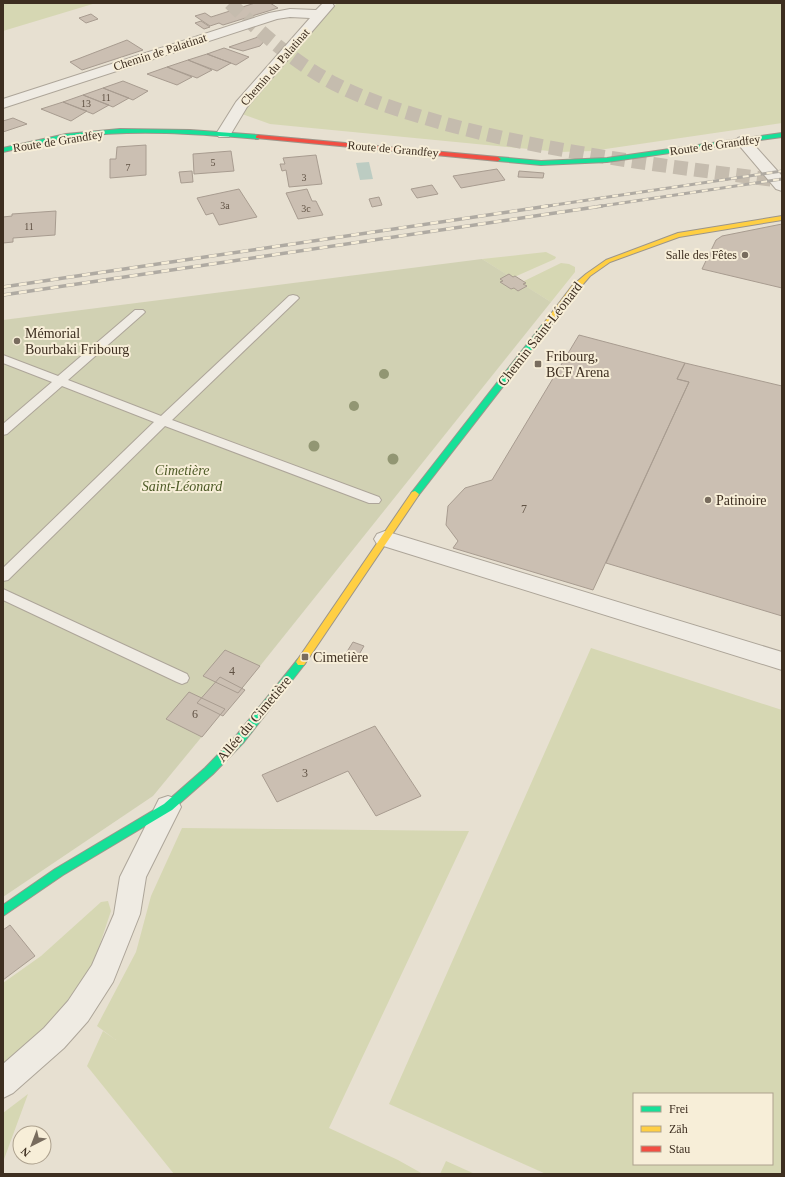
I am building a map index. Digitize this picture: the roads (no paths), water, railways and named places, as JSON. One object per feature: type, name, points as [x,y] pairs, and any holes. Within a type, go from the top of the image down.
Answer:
[{"type":"street","name":"Chemin de Palatinat","points":[[3,104],[274,16],[325,8]]},
{"type":"street","name":"Chemin du Palatinat","points":[[224,134],[241,105],[325,8]]},
{"type":"street","name":"Route de Grandfey","points":[[3,150],[66,137],[98,133],[185,132],[224,134],[541,163],[607,160],[782,135]]},
{"type":"street","points":[[743,141],[782,186]]},
{"type":"street","name":"Chemin Saint-Léonard","points":[[385,539],[412,497],[575,288],[588,274],[608,261],[621,255],[678,235],[782,218]]},
{"type":"street","points":[[385,539],[782,662]]},
{"type":"street","name":"Allée du Cimetière","points":[[3,912],[59,872],[168,807],[210,770],[244,734],[304,657],[385,539]]},
{"type":"street","points":[[3,1083],[54,1038],[78,1011],[103,974],[127,914],[133,877],[168,807]]},
{"type":"lane","points":[[3,576],[293,298]]},
{"type":"lane","points":[[3,431],[139,312]]},
{"type":"lane","points":[[3,359],[274,464],[374,500]]},
{"type":"lane","points":[[3,594],[182,678]]},
{"type":"tunnel","points":[[230,3],[254,26],[306,67],[335,84],[375,102],[446,124],[529,143],[613,158],[782,181]]},
{"type":"railway","points":[[541,207],[782,171]]},
{"type":"railway","points":[[595,207],[782,179]]},
{"type":"railway","points":[[3,287],[548,206]]},
{"type":"railway","points":[[3,295],[602,206]]},
{"type":"place","name":"Salle des Fêtes","points":[[745,255]]},
{"type":"place","name":"Mémorial Bourbaki Fribourg","points":[[17,341]]},
{"type":"place","name":"Fribourg, BCF Arena","points":[[538,364]]},
{"type":"place","name":"Patinoire","points":[[708,500]]},
{"type":"place","name":"Cimetière","points":[[305,657]]},
{"type":"park label","name":"Cimetière Saint-Léonard","points":[[182,478]]}]
